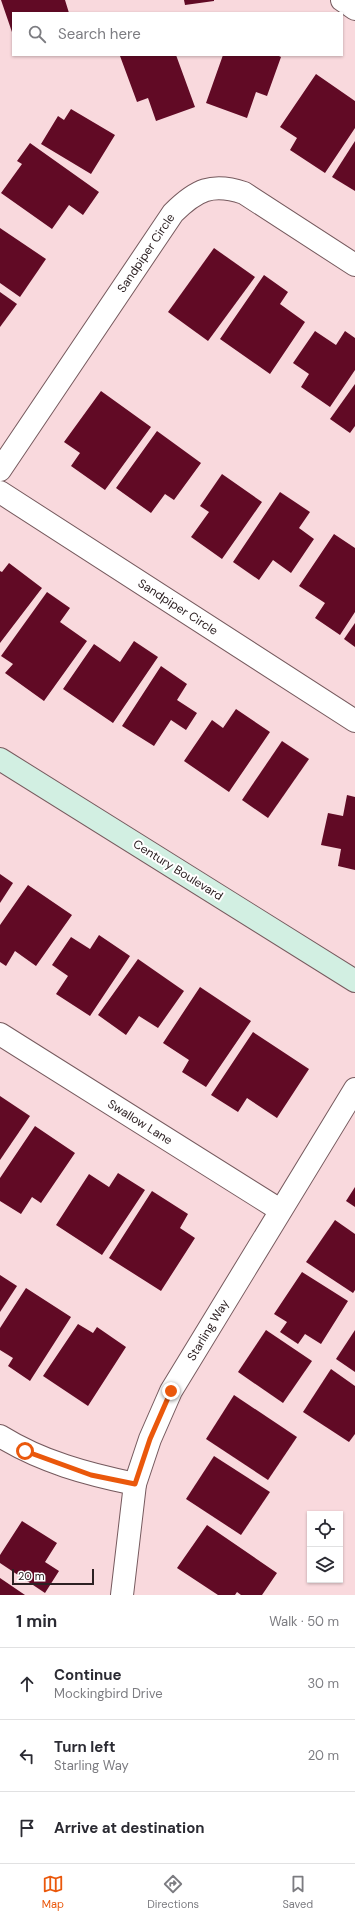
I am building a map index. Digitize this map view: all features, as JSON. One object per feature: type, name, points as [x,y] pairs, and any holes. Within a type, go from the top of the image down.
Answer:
[{"type":"street","points":[[342,0],[355,9]]},
{"type":"street","name":"Sandpiper Circle","points":[[0,470],[173,213],[188,198],[201,190],[229,188],[244,193],[355,265]]},
{"type":"street","name":"Sandpiper Circle","points":[[0,492],[355,721]]},
{"type":"street","name":"Century Boulevard","points":[[0,759],[355,981]]},
{"type":"street","name":"Swallow Lane","points":[[0,1034],[280,1210]]},
{"type":"street","name":"Starling Way","points":[[122,1595],[135,1484],[150,1439],[171,1391],[355,1089]]},
{"type":"street","points":[[0,1436],[25,1451],[91,1475],[135,1484]]},
{"type":"building","points":[[1,0],[65,0],[69,12],[12,12],[12,32]]},
{"type":"building","points":[[184,0],[214,0],[214,1],[185,5]]},
{"type":"building","points":[[120,56],[176,56],[195,107],[156,121],[148,98],[137,102]]},
{"type":"building","points":[[223,56],[281,57],[267,96],[256,92],[247,118],[206,103]]},
{"type":"building","points":[[316,74],[355,101],[355,128],[325,173],[290,150],[297,138],[280,127]]},
{"type":"building","points":[[71,109],[115,135],[91,174],[41,144],[58,116],[64,120]]},
{"type":"building","points":[[355,141],[355,191],[332,177]]},
{"type":"building","points":[[30,143],[99,192],[83,215],[69,205],[52,229],[1,193],[22,164],[17,161]]},
{"type":"building","points":[[0,228],[46,259],[20,297],[0,283]]},
{"type":"building","points":[[214,248],[255,277],[208,341],[168,312]]},
{"type":"building","points":[[264,275],[288,292],[280,304],[305,322],[270,374],[220,339]]},
{"type":"building","points":[[0,292],[17,304],[0,327]]},
{"type":"building","points":[[315,331],[336,345],[345,331],[355,338],[355,370],[330,407],[301,387],[309,374],[293,363]]},
{"type":"building","points":[[355,384],[355,426],[350,433],[330,419]]},
{"type":"building","points":[[101,391],[151,427],[105,490],[71,466],[80,453],[64,442]]},
{"type":"building","points":[[157,431],[201,463],[174,500],[165,494],[151,513],[116,488]]},
{"type":"building","points":[[222,474],[262,502],[222,559],[191,537],[209,512],[200,506]]},
{"type":"building","points":[[280,492],[310,512],[299,528],[314,539],[291,573],[273,560],[259,580],[233,562]]},
{"type":"building","points":[[334,534],[355,548],[355,612],[340,635],[315,618],[325,603],[299,586]]},
{"type":"building","points":[[9,563],[42,588],[0,643],[0,571],[2,572]]},
{"type":"building","points":[[47,592],[70,608],[60,622],[87,641],[44,701],[5,673],[13,664],[1,656]]},
{"type":"building","points":[[355,623],[355,647],[344,639]]},
{"type":"building","points":[[134,641],[158,657],[113,723],[63,689],[94,644],[120,662]]},
{"type":"building","points":[[161,666],[187,684],[177,700],[197,713],[186,730],[171,720],[154,746],[122,726]]},
{"type":"building","points":[[236,709],[270,732],[229,792],[184,761],[212,720],[223,728]]},
{"type":"building","points":[[282,741],[309,759],[268,818],[242,800]]},
{"type":"building","points":[[347,795],[355,797],[355,870],[338,866],[341,849],[321,845],[328,813],[343,816]]},
{"type":"building","points":[[0,874],[13,883],[0,903]]},
{"type":"building","points":[[28,885],[72,915],[36,966],[15,951],[6,966],[0,962],[0,925]]},
{"type":"building","points":[[99,935],[130,956],[90,1016],[56,994],[68,976],[52,965],[71,937],[90,949]]},
{"type":"building","points":[[138,959],[184,991],[158,1028],[139,1016],[126,1035],[98,1015]]},
{"type":"building","points":[[200,987],[251,1021],[206,1087],[182,1072],[189,1060],[163,1043]]},
{"type":"building","points":[[253,1032],[309,1069],[277,1118],[247,1098],[238,1112],[211,1095]]},
{"type":"building","points":[[0,1096],[30,1116],[0,1160]]},
{"type":"building","points":[[35,1126],[75,1153],[41,1203],[32,1197],[21,1214],[0,1201],[0,1178]]},
{"type":"building","points":[[118,1173],[145,1190],[102,1255],[56,1225],[89,1174],[109,1187]]},
{"type":"building","points":[[355,1187],[355,1207],[346,1201]]},
{"type":"building","points":[[152,1191],[188,1214],[180,1228],[195,1238],[161,1291],[109,1258]]},
{"type":"building","points":[[335,1220],[355,1234],[355,1290],[353,1293],[306,1262]]},
{"type":"building","points":[[302,1272],[348,1301],[321,1344],[305,1334],[298,1344],[280,1332],[287,1322],[274,1314]]},
{"type":"building","points":[[0,1275],[17,1286],[0,1312]]},
{"type":"building","points":[[26,1288],[71,1317],[30,1381],[8,1366],[13,1358],[0,1350],[0,1328]]},
{"type":"building","points":[[78,1324],[93,1333],[97,1327],[126,1347],[88,1406],[43,1376]]},
{"type":"building","points":[[266,1330],[312,1361],[283,1403],[238,1372]]},
{"type":"building","points":[[355,1330],[355,1372],[336,1359]]},
{"type":"building","points":[[331,1369],[355,1386],[355,1434],[349,1442],[303,1412]]},
{"type":"building","points":[[234,1395],[297,1437],[268,1480],[206,1439]]},
{"type":"building","points":[[214,1456],[270,1492],[241,1535],[186,1499]]},
{"type":"building","points":[[22,1521],[57,1543],[45,1562],[59,1571],[45,1593],[0,1563],[0,1555]]},
{"type":"building","points":[[207,1525],[277,1573],[262,1595],[241,1595],[237,1592],[235,1595],[218,1595],[177,1568]]},
{"type":"building","points":[[0,1578],[25,1595],[0,1595]]},
{"type":"route","points":[[25,1451],[91,1475],[135,1484],[150,1439],[171,1391]]}]
